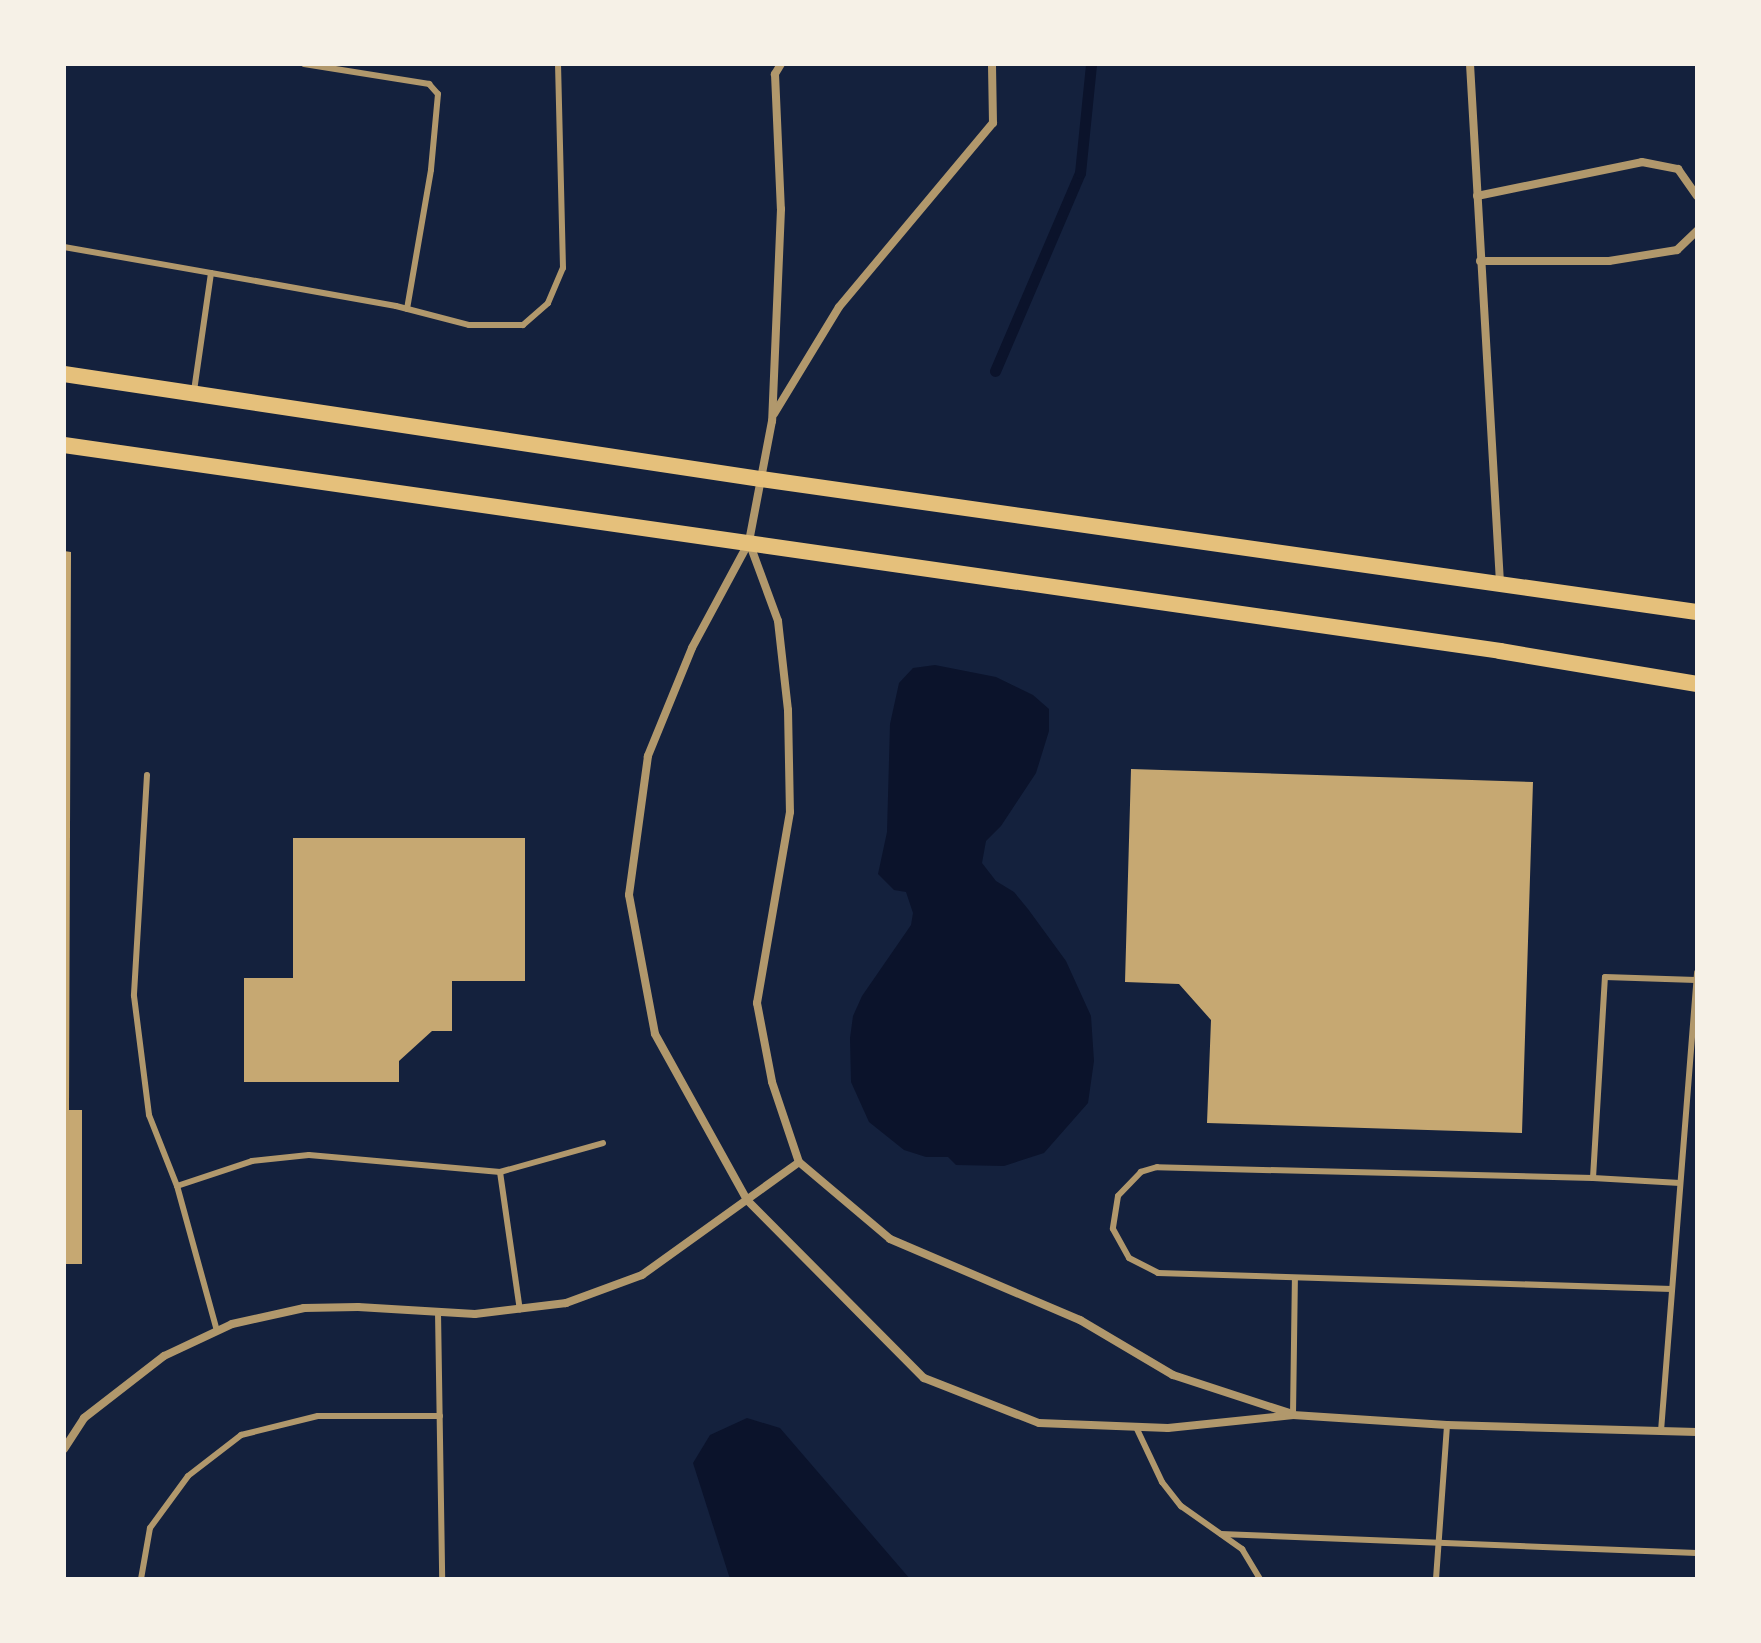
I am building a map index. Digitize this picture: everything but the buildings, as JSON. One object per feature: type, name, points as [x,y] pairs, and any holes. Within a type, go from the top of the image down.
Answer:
[{"type":"main road","points":[[64,374],[761,479],[1697,612]]},
{"type":"main road","points":[[64,445],[1500,651],[1697,684]]},
{"type":"street","points":[[781,64],[775,74],[781,209],[773,414],[749,542],[692,648],[648,756],[629,895],[655,1034],[747,1200],[924,1378],[1039,1423],[1168,1428],[1293,1415],[1447,1425],[1697,1432]]},
{"type":"street","points":[[773,414],[839,307],[993,123],[992,64]]},
{"type":"street","points":[[1470,64],[1500,582]]},
{"type":"street","points":[[1477,196],[1642,162],[1678,169],[1697,196]]},
{"type":"street","points":[[1480,261],[1609,261],[1677,250],[1697,231]]},
{"type":"street","points":[[749,542],[778,621],[788,710],[790,812],[757,1003],[772,1082],[799,1162],[890,1239],[1080,1320],[1173,1375],[1293,1415]]},
{"type":"street","points":[[64,1449],[84,1418],[164,1356],[232,1324],[304,1308],[475,1314],[566,1303],[642,1275],[799,1162]]},
{"type":"lane","points":[[304,64],[429,84],[438,94],[431,170],[407,309]]},
{"type":"lane","points":[[64,247],[407,309],[469,325],[523,325],[548,303],[563,268],[558,64]]},
{"type":"lane","points":[[193,394],[211,273]]},
{"type":"lane","points":[[147,775],[134,996],[149,1115],[177,1186],[217,1331]]},
{"type":"lane","points":[[1661,1431],[1697,972]]},
{"type":"lane","points":[[1593,1178],[1605,977],[1696,980]]},
{"type":"lane","points":[[177,1186],[252,1161],[309,1155],[500,1172],[603,1143]]},
{"type":"lane","points":[[1672,1289],[1158,1273],[1143,1268],[1124,1252],[1113,1229],[1118,1196],[1141,1172],[1157,1167],[1680,1183]]},
{"type":"lane","points":[[500,1172],[520,1310]]},
{"type":"lane","points":[[1293,1415],[1295,1278]]},
{"type":"lane","points":[[438,1312],[442,1579]]},
{"type":"lane","points":[[141,1579],[150,1528],[188,1476],[241,1435],[318,1416],[440,1416]]},
{"type":"lane","points":[[1436,1579],[1447,1425]]},
{"type":"lane","points":[[1136,1427],[1171,1494],[1181,1506],[1242,1549],[1260,1579]]},
{"type":"lane","points":[[1221,1534],[1697,1553]]},
{"type":"water","points":[[935,665],[996,677],[1033,695],[1049,709],[1049,731],[1036,773],[1001,826],[986,841],[982,863],[996,881],[1014,892],[1066,961],[1091,1016],[1094,1061],[1088,1103],[1044,1153],[1004,1166],[956,1165],[948,1157],[926,1157],[904,1150],[869,1122],[851,1082],[853,1016],[862,996],[911,925],[913,913],[906,892],[894,890],[878,874],[887,832],[890,724],[899,683],[913,668]]},
{"type":"water","points":[[747,1418],[780,1428],[910,1579],[730,1579],[693,1463],[710,1435]]},
{"type":"waterway","points":[[995,371],[1080,173],[1091,64]]}]
